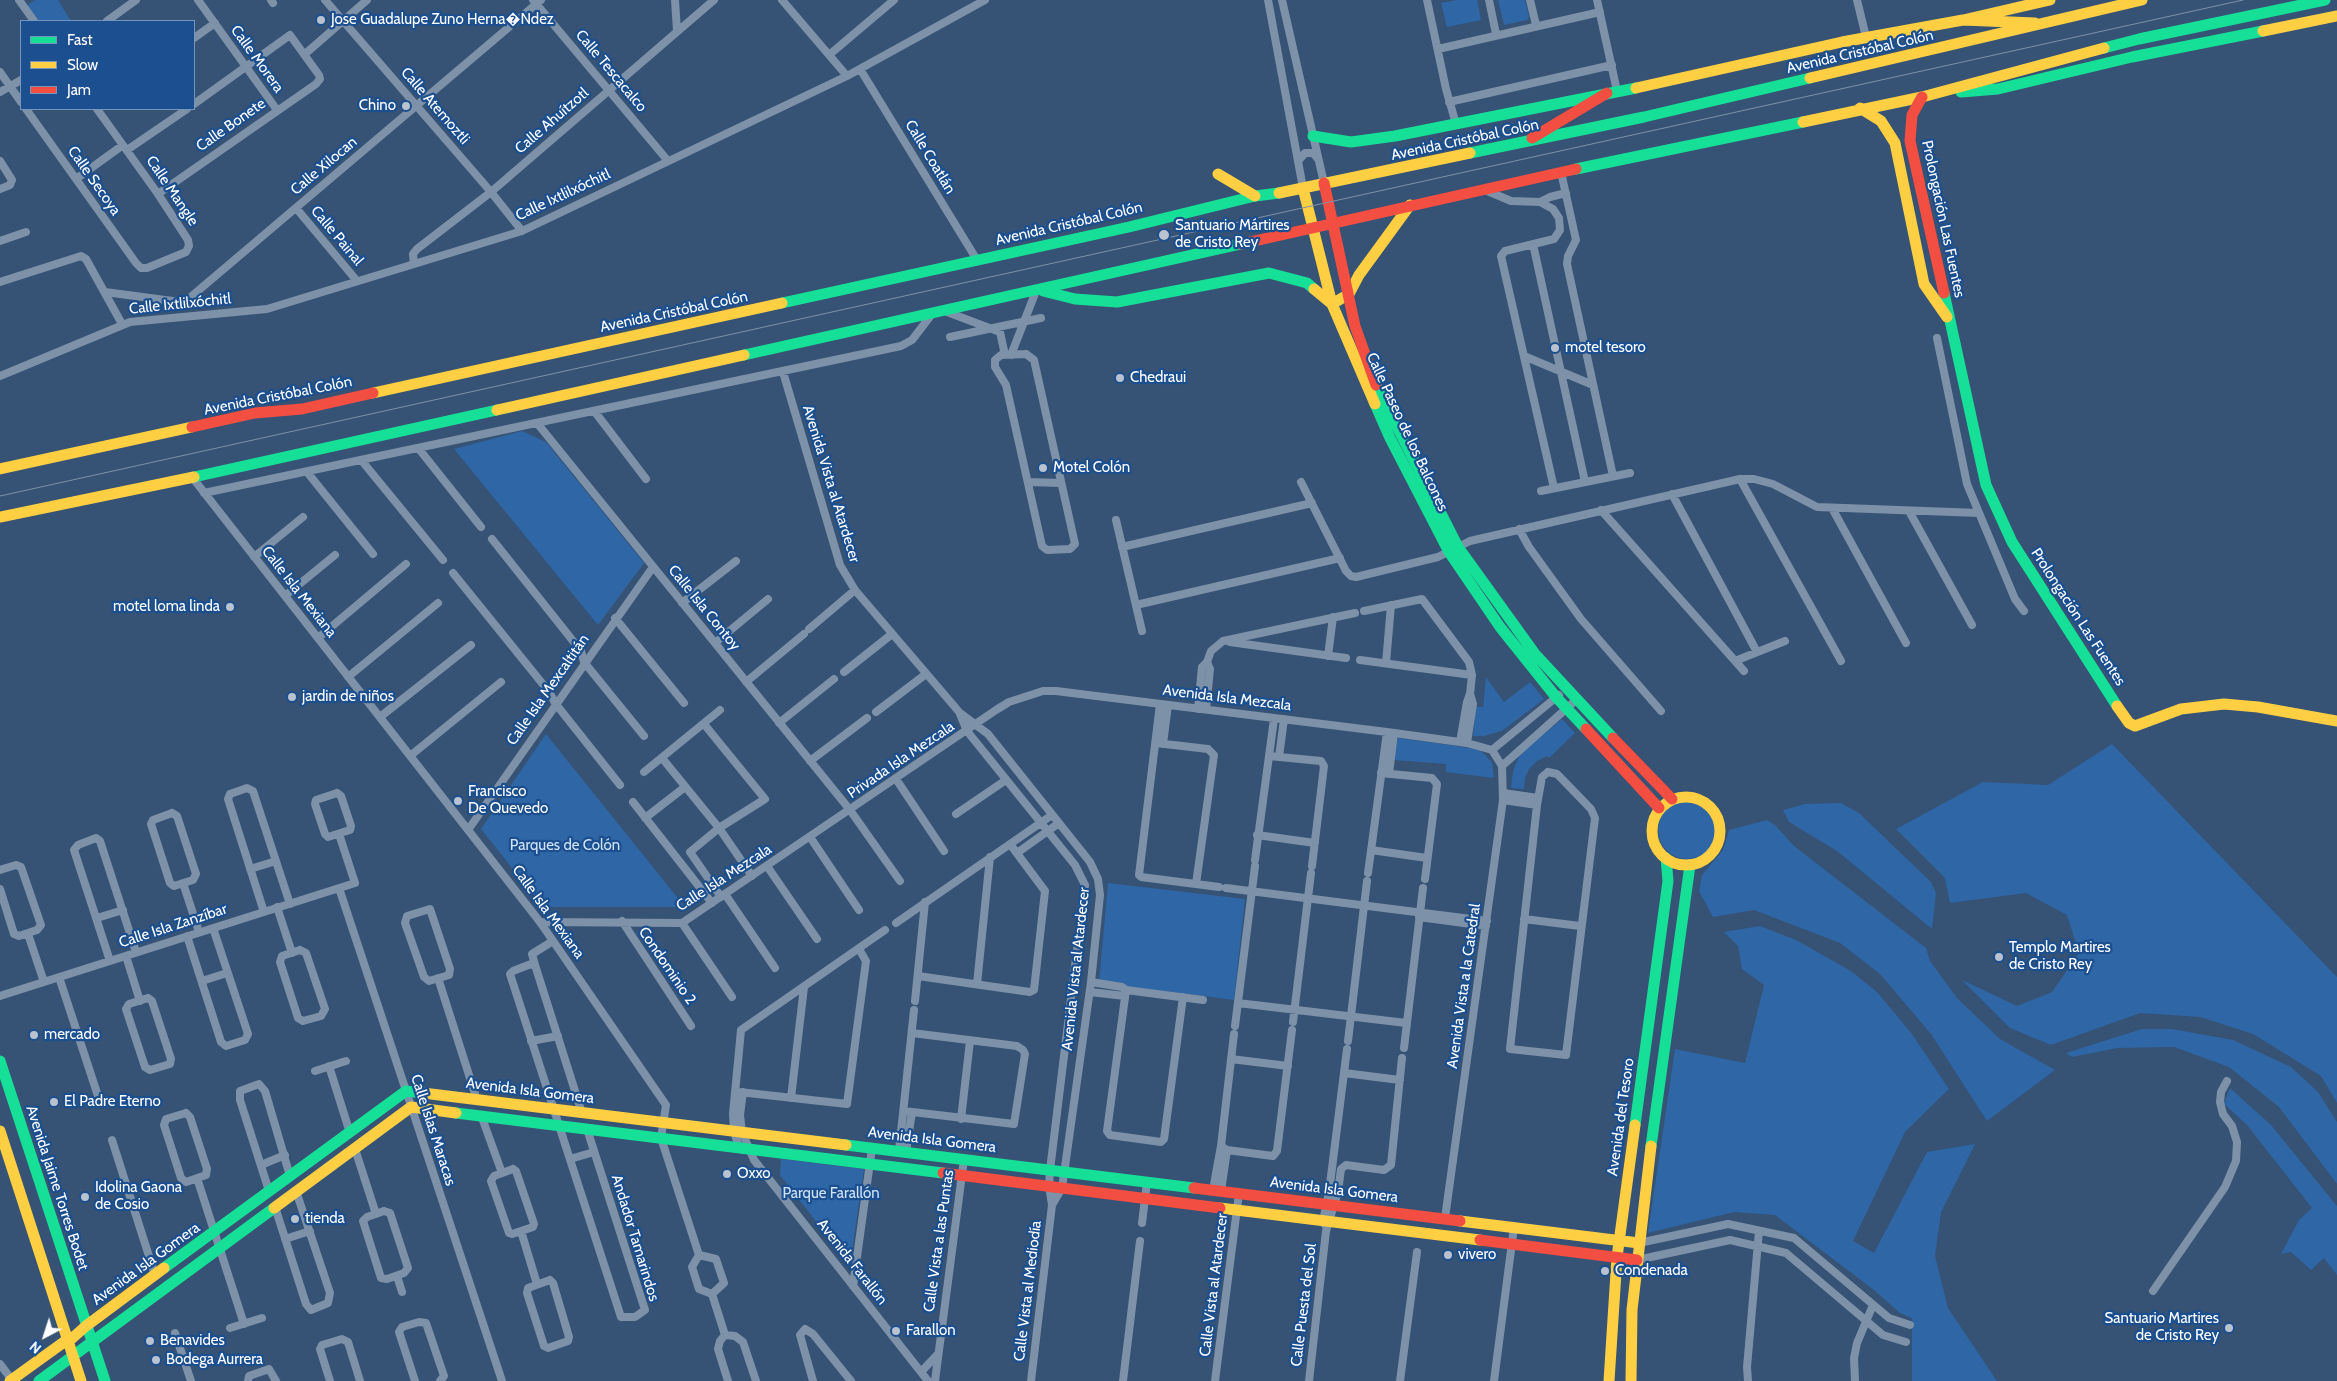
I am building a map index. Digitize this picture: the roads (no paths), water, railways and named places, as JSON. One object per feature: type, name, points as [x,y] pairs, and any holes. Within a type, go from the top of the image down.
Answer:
[{"type":"main road","points":[[1963,20],[2050,0]]},
{"type":"main road","name":"Avenida Cristóbal Colón","points":[[0,469],[255,413],[302,409],[1129,227],[1255,196],[1525,143],[2047,24],[2142,0]]},
{"type":"main road","points":[[0,517],[192,477],[1038,290],[1483,189],[1860,108],[1926,96],[2139,40],[2325,0]]},
{"type":"main road","points":[[1926,96],[1998,89],[2132,58],[2337,16]]},
{"type":"main road","name":"Avenida Cristóbal Colón","points":[[1312,136],[1359,142],[1612,92],[1866,37],[1963,20]]},
{"type":"main road","points":[[1963,20],[2047,24]]},
{"type":"main road","points":[[1525,143],[1612,92]]},
{"type":"main road","name":"Prolongación Las Fuentes","points":[[1926,96],[1912,115],[1910,141],[1986,485],[1999,517],[2017,550],[2130,723],[2135,726],[2142,725],[2182,709],[2224,704],[2258,707],[2337,721]]},
{"type":"main road","name":"Prolongación Las Fuentes","points":[[1860,108],[1881,121],[1895,143],[1924,284],[1950,321]]},
{"type":"main road","points":[[1218,174],[1255,196]]},
{"type":"main road","name":"Calle Paseo de los Balcones","points":[[1324,183],[1355,326],[1380,396],[1453,549],[1535,654],[1576,700],[1672,799]]},
{"type":"main road","name":"Calle Paseo de los Balcones","points":[[1303,188],[1332,304],[1390,438],[1453,549],[1500,626],[1556,697],[1659,808]]},
{"type":"main road","points":[[1038,290],[1074,299],[1117,302],[1269,273],[1289,276],[1307,284],[1332,304],[1349,294],[1359,275],[1410,205]]},
{"type":"main road","points":[[1692,797],[1701,800],[1713,809],[1720,822],[1720,838],[1714,852],[1707,858],[1690,865],[1674,863],[1666,858],[1654,842],[1653,822],[1659,808],[1672,799],[1692,797]]},
{"type":"main road","name":"Avenida del Tesoro","points":[[1609,1381],[1617,1258],[1668,881],[1666,858]]},
{"type":"main road","points":[[1631,1381],[1632,1310],[1637,1260],[1690,865]]},
{"type":"main road","name":"Avenida Jaime Torres Bodet","points":[[0,1060],[105,1381]]},
{"type":"main road","name":"Avenida Isla Gomera","points":[[11,1380],[68,1341],[406,1091],[1639,1243]]},
{"type":"main road","name":"Avenida Isla Gomera","points":[[39,1381],[411,1107],[1145,1198],[1237,1210],[1327,1225],[1511,1244],[1637,1260]]},
{"type":"main road","points":[[0,1131],[81,1381]]},
{"type":"street","points":[[30,0],[21,3],[33,20]]},
{"type":"street","points":[[108,20],[136,0]]},
{"type":"street","name":"Calle Morera","points":[[198,0],[277,110]]},
{"type":"street","name":"Calle Atemoztli","points":[[325,0],[491,192],[522,231]]},
{"type":"street","points":[[195,103],[290,35],[305,54],[367,0]]},
{"type":"street","points":[[675,0],[677,31]]},
{"type":"street","name":"Calle Ahuítzotl","points":[[414,264],[413,254],[417,248],[491,192],[714,0]]},
{"type":"street","points":[[782,0],[847,76]]},
{"type":"street","points":[[829,56],[894,0]]},
{"type":"street","name":"Calle Ixtlilxóchitl","points":[[0,376],[122,324],[267,309],[522,231],[847,76],[985,0]]},
{"type":"street","name":"Calle Paseo de los Balcones","points":[[1268,0],[1303,188]]},
{"type":"street","name":"Calle Paseo de los Balcones","points":[[1282,0],[1324,183]]},
{"type":"street","points":[[1427,0],[1449,102],[1456,124]]},
{"type":"street","points":[[1489,0],[1496,34]]},
{"type":"street","points":[[1530,0],[1536,25]]},
{"type":"street","points":[[1597,0],[1612,65],[1612,92]]},
{"type":"street","points":[[1857,0],[1866,37]]},
{"type":"street","name":"Calle Tescacalco","points":[[537,1],[668,161]]},
{"type":"street","name":"Calle Xilocan","points":[[105,292],[180,302],[186,301],[417,106],[537,1]]},
{"type":"street","points":[[1438,49],[1496,34],[1600,12]]},
{"type":"street","points":[[195,37],[215,23]]},
{"type":"street","name":"Calle Bonete","points":[[158,194],[316,84],[320,79],[305,54]]},
{"type":"street","points":[[1449,102],[1612,65]]},
{"type":"street","name":"Calle Coatlán","points":[[860,69],[977,260]]},
{"type":"street","points":[[0,72],[20,100]]},
{"type":"street","points":[[0,92],[20,81]]},
{"type":"street","name":"Calle Secoya","points":[[27,110],[141,268]]},
{"type":"street","name":"Calle Mangle","points":[[98,110],[158,194],[188,240],[189,246],[186,252],[147,268],[141,268]]},
{"type":"street","points":[[76,178],[185,110]]},
{"type":"street","points":[[1298,161],[1305,153],[1313,153],[1318,159]]},
{"type":"street","points":[[0,161],[12,180],[10,185],[0,189]]},
{"type":"street","points":[[1562,172],[1576,240],[1568,256],[1567,264],[1613,476]]},
{"type":"street","points":[[1483,189],[1511,201],[1540,202],[1566,193]]},
{"type":"street","points":[[1540,202],[1560,218],[1560,230],[1554,239],[1505,251],[1501,256],[1554,488]]},
{"type":"street","name":"Calle Painal","points":[[296,208],[358,281]]},
{"type":"street","points":[[0,241],[26,232]]},
{"type":"street","points":[[1533,244],[1585,482]]},
{"type":"street","points":[[0,282],[81,256],[86,259],[122,324]]},
{"type":"street","points":[[1008,355],[1038,290]]},
{"type":"street","points":[[204,493],[901,346],[912,340],[938,312],[1000,332],[1008,355]]},
{"type":"street","points":[[950,337],[1041,318]]},
{"type":"street","points":[[1937,338],[1967,484],[2015,599],[2024,611]]},
{"type":"street","points":[[1026,354],[1034,360],[1075,544],[1070,550],[1047,550],[1042,546],[1006,385],[995,367],[997,357],[1008,355],[1026,354]]},
{"type":"street","points":[[1524,356],[1593,385]]},
{"type":"street","name":"Avenida Vista al Atardecer","points":[[783,372],[840,565],[855,590],[960,713],[988,734],[1090,862],[1098,879],[1100,895],[1090,992],[1062,1188]]},
{"type":"street","points":[[594,412],[646,480]]},
{"type":"street","name":"Calle Isla Contoy","points":[[536,423],[850,810],[900,881]]},
{"type":"street","points":[[419,449],[482,527]]},
{"type":"street","points":[[362,460],[442,560]]},
{"type":"street","points":[[307,472],[373,554]]},
{"type":"street","points":[[1541,491],[1630,473]]},
{"type":"street","name":"Calle Isla Mexiana","points":[[192,477],[540,922],[666,1105],[660,1138],[699,1255],[692,1267],[699,1289],[712,1294]]},
{"type":"street","points":[[1301,482],[1348,574],[1356,577],[1438,557],[1470,541],[1740,478],[1754,478],[1772,484],[1808,504],[1832,508],[1979,514]]},
{"type":"street","points":[[1740,478],[1841,661]]},
{"type":"street","points":[[1028,482],[1061,483]]},
{"type":"street","points":[[1672,494],[1757,652]]},
{"type":"street","points":[[1122,547],[1312,503]]},
{"type":"street","points":[[1832,508],[1906,643]]},
{"type":"street","points":[[1601,510],[1744,671]]},
{"type":"street","points":[[1909,511],[1972,625]]},
{"type":"street","points":[[254,557],[303,518]]},
{"type":"street","points":[[1116,520],[1142,631]]},
{"type":"street","points":[[1519,529],[1529,547],[1581,619],[1661,711]]},
{"type":"street","points":[[492,540],[580,651],[584,662],[644,736]]},
{"type":"street","points":[[285,596],[335,555]]},
{"type":"street","points":[[1136,605],[1340,558]]},
{"type":"street","points":[[682,604],[736,561]]},
{"type":"street","points":[[318,638],[406,564]]},
{"type":"street","name":"Calle Isla Mexcaltitán","points":[[468,830],[555,703],[653,567]]},
{"type":"street","points":[[452,573],[550,693],[555,703],[620,785]]},
{"type":"street","points":[[746,682],[855,590]]},
{"type":"street","points":[[715,643],[768,599]]},
{"type":"street","points":[[1364,611],[1422,599],[1469,662],[1472,675],[1470,694],[1473,704],[1463,743]]},
{"type":"street","points":[[348,677],[438,603]]},
{"type":"street","points":[[1386,663],[1391,605]]},
{"type":"street","points":[[1202,709],[1210,669],[1207,662],[1211,651],[1223,641],[1355,613]]},
{"type":"street","points":[[1328,656],[1332,617]]},
{"type":"street","points":[[615,618],[684,703]]},
{"type":"street","points":[[844,672],[892,634]]},
{"type":"street","points":[[1223,641],[1346,658]]},
{"type":"street","points":[[1735,661],[1785,642]]},
{"type":"street","points":[[380,717],[471,644]]},
{"type":"street","points":[[1360,660],[1472,675]]},
{"type":"street","points":[[876,712],[926,674]]},
{"type":"street","points":[[779,723],[834,679]]},
{"type":"street","points":[[410,756],[501,682]]},
{"type":"street","points":[[1492,750],[1566,688]]},
{"type":"street","name":"Avenida Isla Mezcala","points":[[967,731],[1009,702],[1043,691],[1056,691],[1390,732],[1463,743],[1492,750]]},
{"type":"street","points":[[1502,766],[1576,700]]},
{"type":"street","points":[[1164,704],[1160,744],[1139,875],[1141,877],[1364,905],[1486,924]]},
{"type":"street","points":[[644,772],[720,710]]},
{"type":"street","name":"Avenida Vista al Atardecer","points":[[960,713],[967,731],[1078,871],[1085,891],[1049,1186]]},
{"type":"street","points":[[810,761],[867,718]]},
{"type":"street","points":[[1217,1190],[1257,836],[1274,718]]},
{"type":"street","points":[[1279,757],[1284,719]]},
{"type":"street","points":[[704,724],[765,799],[719,828],[690,852],[775,968]]},
{"type":"street","name":"Privada Isla Mezcala","points":[[850,810],[967,731]]},
{"type":"street","points":[[1331,1204],[1347,1045],[1364,905],[1390,732]]},
{"type":"street","points":[[1160,744],[1208,749],[1214,755],[1196,884]]},
{"type":"street","name":"Avenida Vista a la Catedral","points":[[1445,1218],[1503,796],[1502,766],[1492,750]]},
{"type":"street","points":[[1222,1149],[1273,1156],[1276,1154],[1312,870],[1324,766],[1321,761],[1269,756]]},
{"type":"street","points":[[662,758],[719,828],[752,876]]},
{"type":"street","points":[[1548,772],[1552,772],[1561,778],[1594,814],[1566,1055],[1510,1049],[1538,802],[1542,777],[1548,772]]},
{"type":"street","points":[[1385,773],[1432,778],[1436,782],[1425,879]]},
{"type":"street","points":[[896,779],[944,851]]},
{"type":"street","points":[[956,814],[1006,780]]},
{"type":"street","points":[[646,818],[685,787]]},
{"type":"street","points":[[264,912],[228,799],[230,794],[248,788],[253,791],[290,904]]},
{"type":"street","points":[[337,793],[341,796],[351,826],[350,830],[339,834],[328,837],[325,834],[315,804],[316,800],[337,793]]},
{"type":"street","points":[[1503,796],[1538,802]]},
{"type":"street","points":[[633,802],[712,904]]},
{"type":"street","name":"Calle Isla Mezcala","points":[[540,922],[622,921],[682,923],[850,810]]},
{"type":"street","points":[[172,813],[177,816],[196,874],[193,880],[183,883],[174,886],[170,883],[151,824],[153,820],[172,813]]},
{"type":"street","points":[[896,923],[1052,815]]},
{"type":"street","points":[[1017,853],[1059,823]]},
{"type":"street","name":"Calle Isla Zanzíbar","points":[[0,996],[355,883],[339,834]]},
{"type":"street","points":[[1257,836],[1315,843]]},
{"type":"street","points":[[810,837],[859,910]]},
{"type":"street","points":[[110,961],[74,850],[78,844],[96,838],[100,841],[136,952]]},
{"type":"street","points":[[918,976],[1030,992],[1034,990],[1045,891],[1010,844]]},
{"type":"street","points":[[1371,850],[1426,858]]},
{"type":"street","points":[[977,984],[990,857]]},
{"type":"street","points":[[250,869],[276,861]]},
{"type":"street","points":[[0,870],[16,865],[21,867],[41,925],[37,930],[19,936],[14,934],[0,889]]},
{"type":"street","points":[[766,866],[817,939]]},
{"type":"street","points":[[183,883],[199,932]]},
{"type":"street","name":"Calle Islas Maracas","points":[[339,888],[502,1381]]},
{"type":"street","points":[[1404,1048],[1423,888]]},
{"type":"street","points":[[915,1001],[925,902]]},
{"type":"street","points":[[278,907],[292,953]]},
{"type":"street","points":[[430,909],[450,969],[449,975],[438,978],[429,981],[424,977],[405,923],[407,916],[430,909]]},
{"type":"street","points":[[97,918],[123,910]]},
{"type":"street","points":[[1524,919],[1580,926]]},
{"type":"street","name":"Condominio 2","points":[[622,921],[691,1026]]},
{"type":"street","points":[[682,923],[732,997]]},
{"type":"street","points":[[187,936],[221,1042],[226,1046],[245,1040],[248,1034],[213,928]]},
{"type":"street","points":[[792,1098],[804,987],[885,930]]},
{"type":"street","points":[[28,934],[44,982]]},
{"type":"street","points":[[553,941],[532,954],[582,1113]]},
{"type":"street","points":[[739,1092],[847,1104],[866,961],[859,949]]},
{"type":"street","points":[[300,950],[306,953],[325,1009],[321,1016],[303,1021],[298,1018],[280,962],[282,956],[292,953],[300,950]]},
{"type":"street","points":[[126,956],[140,1000]]},
{"type":"street","name":"Andador Tamarindos","points":[[535,965],[513,971],[510,974],[621,1317],[635,1317],[645,1310],[587,1129]]},
{"type":"street","points":[[202,981],[227,973]]},
{"type":"street","points":[[59,977],[98,1096]]},
{"type":"street","points":[[438,978],[477,1100]]},
{"type":"street","points":[[1091,982],[1122,987],[1126,993],[1107,1131],[1110,1136],[1161,1142],[1164,1139],[1183,997]]},
{"type":"street","name":"Avenida Farallón","points":[[804,987],[741,1030],[738,1132],[744,1148],[928,1381]]},
{"type":"street","points":[[1090,992],[1183,997],[1203,1000]]},
{"type":"street","points":[[148,998],[152,1001],[171,1059],[170,1064],[150,1070],[145,1067],[126,1010],[129,1004],[140,1000],[148,998]]},
{"type":"street","points":[[1238,1003],[1406,1023]]},
{"type":"street","points":[[902,1152],[908,1112],[914,1010]]},
{"type":"street","points":[[908,1112],[1014,1124],[1025,1054],[1022,1048],[1017,1046],[912,1034]]},
{"type":"street","points":[[531,1041],[558,1036]]},
{"type":"street","points":[[961,1119],[970,1041]]},
{"type":"street","points":[[1331,1204],[1341,1169],[1346,1165],[1384,1170],[1391,1165],[1402,1058]]},
{"type":"street","points":[[1231,1059],[1288,1066]]},
{"type":"street","points":[[315,1071],[346,1061]]},
{"type":"street","points":[[329,1066],[350,1133]]},
{"type":"street","points":[[1344,1073],[1400,1080]]},
{"type":"street","points":[[2153,1291],[2225,1187],[2236,1161],[2237,1142],[2232,1126],[2222,1114],[2220,1102],[2221,1092],[2227,1081]]},
{"type":"street","points":[[269,1191],[240,1100],[240,1091],[259,1084],[265,1091],[290,1176]]},
{"type":"street","points":[[186,1113],[190,1116],[207,1169],[206,1175],[197,1178],[186,1182],[181,1178],[164,1125],[166,1119],[186,1113]]},
{"type":"street","points":[[481,1116],[502,1173]]},
{"type":"street","points":[[112,1140],[155,1275]]},
{"type":"street","points":[[355,1148],[376,1214]]},
{"type":"street","points":[[854,1286],[872,1148]]},
{"type":"street","points":[[570,1160],[594,1152]]},
{"type":"street","points":[[261,1165],[285,1155]]},
{"type":"street","name":"Calle Vista a las Puntas","points":[[935,1381],[964,1159]]},
{"type":"street","points":[[513,1170],[516,1171],[534,1224],[533,1227],[521,1231],[509,1233],[491,1181],[494,1176],[513,1170]]},
{"type":"street","points":[[197,1178],[244,1324]]},
{"type":"street","points":[[1142,1223],[1147,1182]]},
{"type":"street","name":"Calle Vista al Mediodía","points":[[1031,1381],[1052,1205],[1049,1186]]},
{"type":"street","name":"Calle Vista al Mediodía","points":[[1052,1205],[1062,1188]]},
{"type":"street","points":[[275,1207],[306,1304],[311,1310],[328,1303],[330,1293],[296,1192]]},
{"type":"street","name":"Calle Vista al Atardecer","points":[[1216,1381],[1239,1193]]},
{"type":"street","name":"Calle Puesta del Sol","points":[[1309,1381],[1331,1204]]},
{"type":"street","points":[[384,1211],[390,1213],[408,1268],[404,1274],[387,1280],[381,1278],[363,1221],[366,1217],[376,1214],[384,1211]]},
{"type":"street","name":"Avenida Isla Gomera","points":[[1639,1243],[1728,1224],[1794,1238],[1888,1318],[1910,1325]]},
{"type":"street","points":[[1494,1381],[1514,1227]]},
{"type":"street","points":[[285,1239],[310,1231]]},
{"type":"street","points":[[521,1231],[537,1284]]},
{"type":"street","points":[[1748,1381],[1747,1367],[1759,1231]]},
{"type":"street","name":"Avenida Isla Gomera","points":[[1637,1260],[1730,1240],[1786,1253],[1883,1335],[1906,1342]]},
{"type":"street","points":[[1123,1381],[1140,1241]]},
{"type":"street","points":[[1400,1381],[1417,1252]]},
{"type":"street","points":[[699,1255],[716,1259],[719,1267],[724,1283],[712,1294],[725,1334]]},
{"type":"street","points":[[396,1276],[402,1292]]},
{"type":"street","points":[[550,1280],[553,1283],[570,1337],[568,1342],[548,1348],[544,1346],[527,1293],[528,1288],[537,1284],[550,1280]]},
{"type":"street","points":[[1855,1381],[1854,1358],[1873,1305]]},
{"type":"street","points":[[409,1314],[412,1324]]},
{"type":"street","points":[[230,1328],[262,1318]]},
{"type":"street","points":[[414,1381],[399,1332],[402,1328],[412,1324],[426,1323],[444,1376],[440,1381]]},
{"type":"street","points":[[813,1381],[800,1335],[805,1329],[813,1334],[850,1381]]},
{"type":"street","points":[[176,1333],[191,1381]]},
{"type":"street","points":[[725,1334],[718,1349],[728,1381]]},
{"type":"street","points":[[725,1334],[735,1336],[743,1342],[756,1381]]},
{"type":"street","points":[[330,1381],[320,1349],[322,1345],[342,1339],[348,1342],[360,1381]]},
{"type":"street","points":[[922,1372],[937,1355]]},
{"type":"street","points":[[0,1364],[11,1380]]},
{"type":"street","points":[[248,1381],[249,1376],[269,1369],[276,1381]]},
{"type":"tram line","points":[[0,496],[2243,0]]},
{"type":"place","name":"Jose Guadalupe Zuno Herna�Ndez","points":[[321,20]]},
{"type":"place","name":"Chino","points":[[406,106]]},
{"type":"place","name":"Santuario Mártires de Cristo Rey","points":[[1164,235]]},
{"type":"place","name":"motel tesoro","points":[[1555,348]]},
{"type":"place","name":"Chedraui","points":[[1120,378]]},
{"type":"place","name":"Motel Colón","points":[[1043,468]]},
{"type":"place","name":"motel loma linda","points":[[230,607]]},
{"type":"place","name":"jardin de niños","points":[[292,697]]},
{"type":"place","name":"Francisco De Quevedo","points":[[458,801]]},
{"type":"place","name":"Templo Martires de Cristo Rey","points":[[1999,957]]},
{"type":"place","name":"mercado","points":[[34,1035]]},
{"type":"place","name":"El Padre Eterno","points":[[54,1102]]},
{"type":"place","name":"Oxxo","points":[[727,1174]]},
{"type":"place","name":"Idolina Gaona de Cosio","points":[[85,1197]]},
{"type":"place","name":"tienda","points":[[295,1219]]},
{"type":"place","name":"vivero","points":[[1448,1255]]},
{"type":"place","name":"Condenada","points":[[1605,1271]]},
{"type":"place","name":"Santuario Martires de Cristo Rey","points":[[2229,1328]]},
{"type":"place","name":"Farallon","points":[[896,1331]]},
{"type":"place","name":"Benavides","points":[[150,1341]]},
{"type":"place","name":"Bodega Aurrera","points":[[156,1360]]},
{"type":"park label","name":"Parques de Colón","points":[[565,846]]},
{"type":"park label","name":"Parque Farallón","points":[[831,1194]]}]
